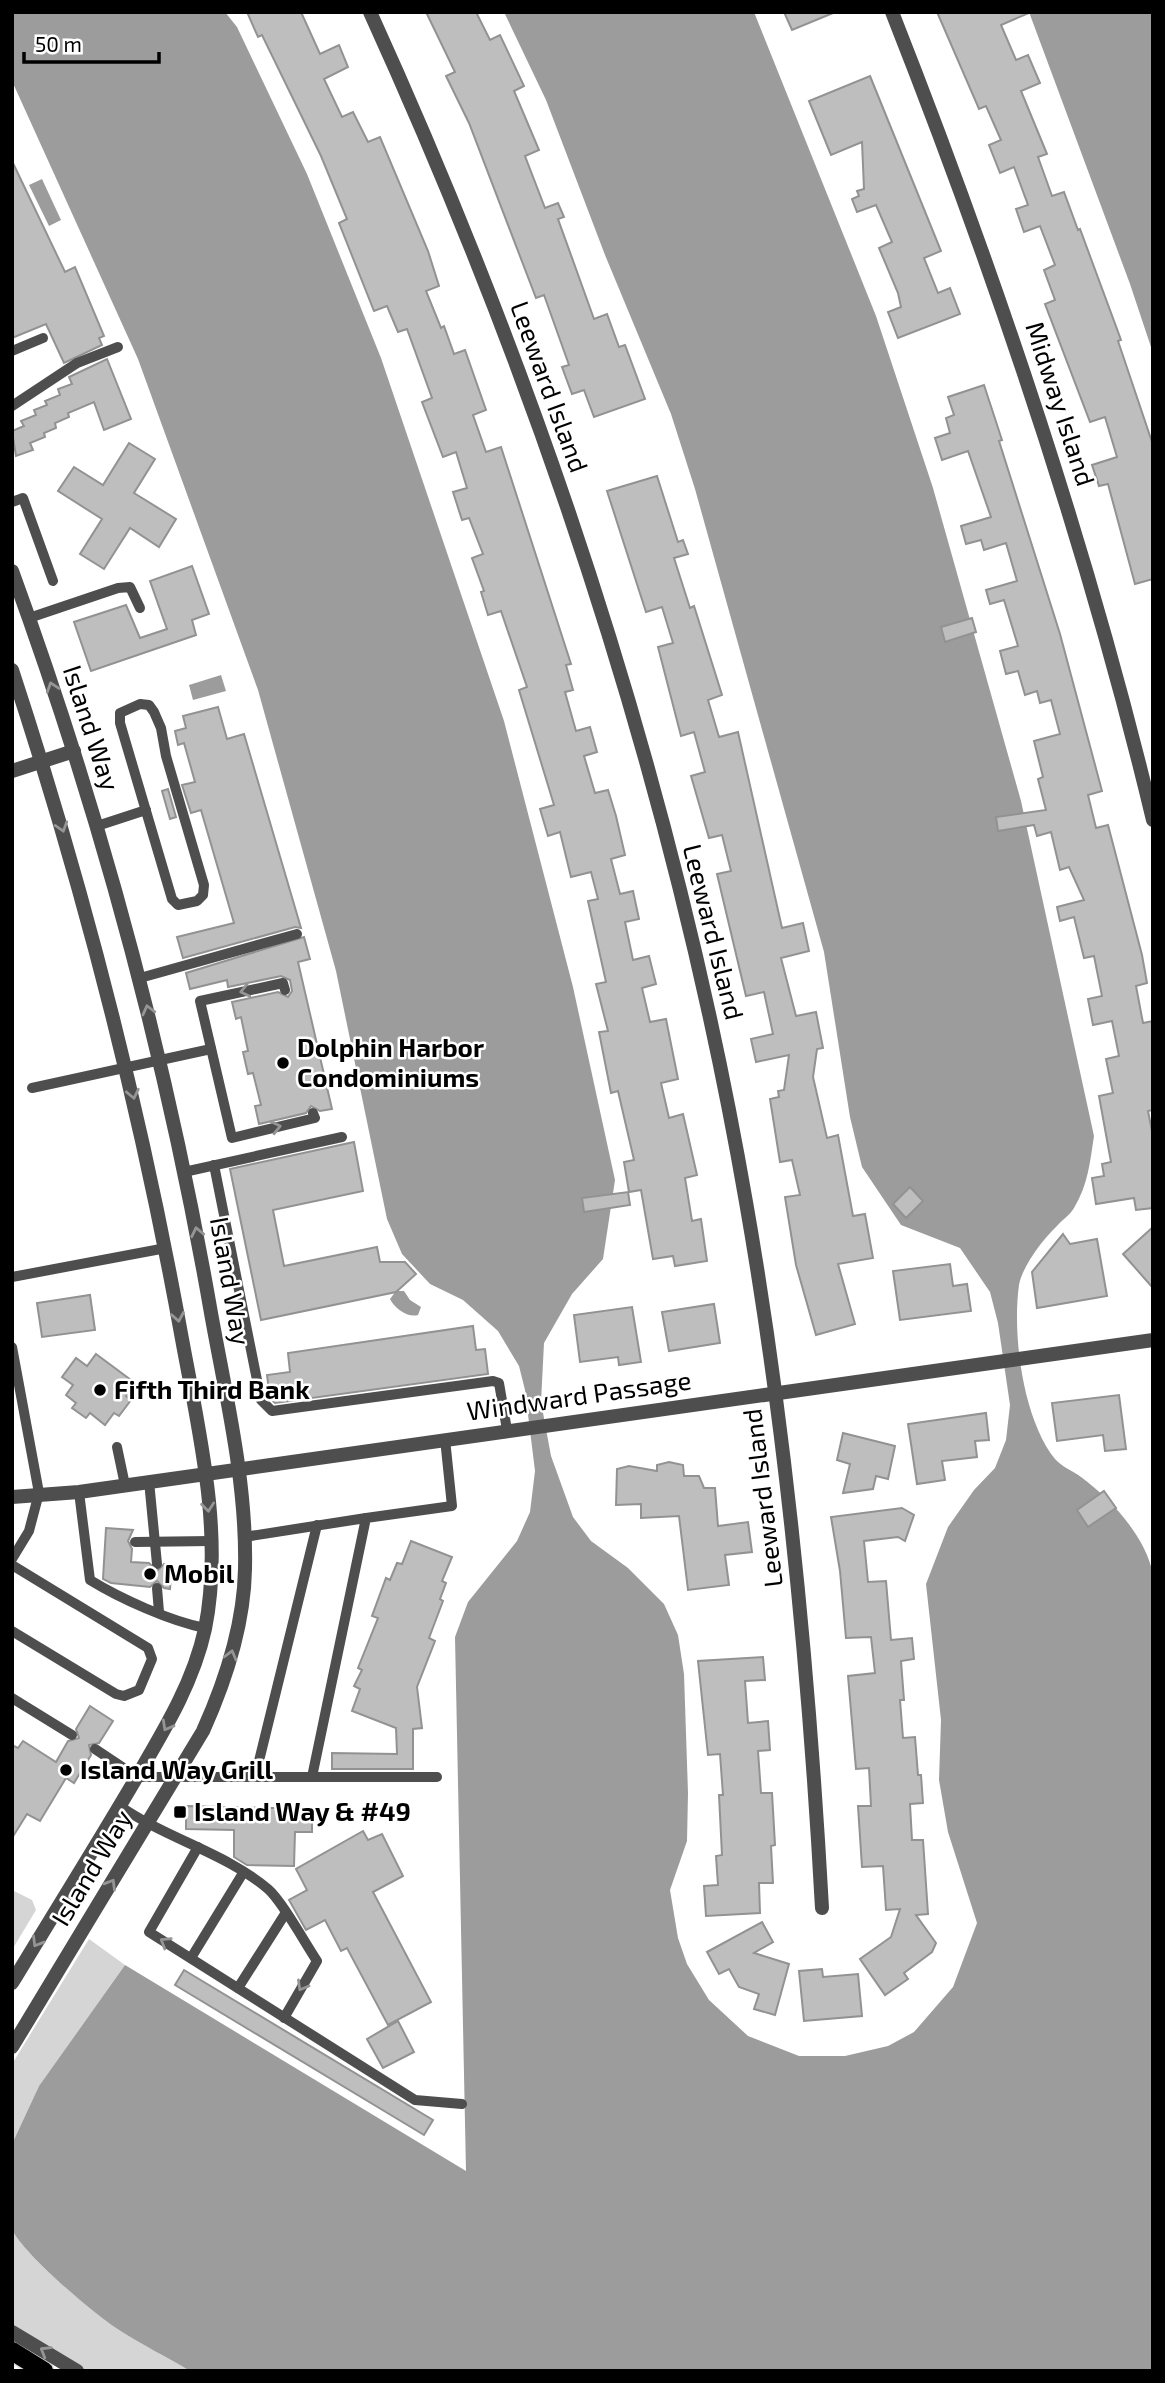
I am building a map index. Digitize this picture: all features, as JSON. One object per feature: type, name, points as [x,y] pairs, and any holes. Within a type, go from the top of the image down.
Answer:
[{"type":"main road","points":[[12,2351],[44,2371]]},
{"type":"street","name":"Leeward Island","points":[[370,12],[475,258],[540,430],[605,628],[659,815],[707,1009],[746,1201],[791,1514],[811,1711],[822,1908]]},
{"type":"street","name":"Midway Island","points":[[892,12],[962,189],[1027,377],[1084,561],[1153,820]]},
{"type":"street","name":"Island Way","points":[[12,571],[97,826],[140,978],[160,1061],[184,1172],[238,1469],[244,1537],[243,1601],[233,1651],[204,1731],[12,2047]]},
{"type":"street","name":"Island Way","points":[[12,670],[43,762],[106,982],[127,1069],[166,1248],[204,1473],[211,1541],[211,1583],[205,1628],[191,1674],[170,1721],[12,1983]]},
{"type":"street","points":[[12,771],[74,751]]},
{"type":"street","name":"Windward Passage","points":[[12,1497],[79,1492],[1153,1340]]},
{"type":"street","points":[[12,2332],[77,2371]]},
{"type":"lane","points":[[12,351],[43,338]]},
{"type":"lane","points":[[12,406],[77,363],[118,348]]},
{"type":"lane","points":[[12,502],[23,498],[53,581]]},
{"type":"lane","points":[[29,618],[118,588],[130,587],[140,608]]},
{"type":"lane","points":[[139,704],[149,705],[161,728],[166,756],[204,885],[203,895],[197,901],[178,905],[172,899],[146,810],[120,723],[120,713],[139,704]]},
{"type":"lane","points":[[97,826],[146,810]]},
{"type":"lane","points":[[140,978],[297,934]]},
{"type":"lane","points":[[285,989],[283,983],[200,1001],[232,1138],[315,1118],[313,1113]]},
{"type":"lane","points":[[32,1088],[211,1049]]},
{"type":"lane","points":[[184,1172],[342,1136]]},
{"type":"lane","points":[[214,1165],[261,1400],[265,1406],[272,1410],[493,1381],[499,1383],[508,1430]]},
{"type":"lane","points":[[12,1277],[166,1248]]},
{"type":"lane","points":[[12,1347],[39,1493],[29,1531],[12,1559]]},
{"type":"lane","points":[[244,1537],[452,1506],[445,1439]]},
{"type":"lane","points":[[117,1447],[125,1485]]},
{"type":"lane","points":[[149,1481],[157,1564]]},
{"type":"lane","points":[[79,1492],[90,1580],[117,1596],[186,1625],[205,1628]]},
{"type":"lane","points":[[312,1777],[366,1518]]},
{"type":"lane","points":[[255,1777],[317,1525]]},
{"type":"lane","points":[[135,1542],[211,1541]]},
{"type":"lane","points":[[12,1565],[148,1648],[152,1659],[139,1690],[124,1696],[116,1694],[12,1631]]},
{"type":"lane","points":[[157,1588],[159,1612]]},
{"type":"lane","points":[[12,1699],[72,1735]]},
{"type":"lane","points":[[95,1749],[137,1777],[437,1777]]},
{"type":"lane","points":[[120,1806],[147,1825],[198,1847],[269,1889],[317,1961],[285,2018]]},
{"type":"lane","points":[[198,1847],[149,1931],[415,2100],[462,2104]]},
{"type":"lane","points":[[191,1958],[243,1874]]},
{"type":"lane","points":[[238,1988],[285,1914]]},
{"type":"shaded area","points":[[12,12],[225,12],[237,27],[307,174],[381,358],[504,721],[573,987],[615,1180],[603,1259],[572,1294],[544,1343],[541,1402],[551,1456],[573,1517],[591,1541],[628,1568],[664,1604],[678,1635],[684,1674],[688,1793],[687,1841],[670,1890],[678,1938],[687,1964],[709,2000],[748,2036],[799,2056],[845,2056],[888,2046],[914,2032],[953,1987],[977,1923],[948,1832],[939,1780],[941,1720],[926,1584],[948,1527],[974,1490],[995,1468],[1006,1440],[1010,1405],[998,1323],[990,1292],[960,1248],[901,1225],[862,1167],[850,1117],[824,952],[695,489],[671,414],[605,255],[546,100],[504,12],[754,12],[876,316],[933,488],[1021,801],[1094,1136],[1088,1173],[1079,1199],[1070,1213],[1039,1246],[1021,1278],[1017,1328],[1022,1376],[1035,1422],[1044,1442],[1058,1462],[1093,1486],[1126,1520],[1143,1546],[1153,1574],[1153,2371],[190,2371],[128,2335],[94,2311],[44,2268],[18,2240],[12,2229],[12,2144],[39,2086],[125,1965],[466,2171],[455,1637],[468,1602],[517,1541],[530,1512],[535,1471],[525,1390],[519,1366],[498,1331],[463,1300],[430,1284],[402,1254],[387,1219],[336,971],[258,690],[138,359],[12,81]]},
{"type":"shaded area","points":[[1029,12],[1153,12],[1153,353],[1130,284]]},
{"type":"shaded area","points":[[42,179],[61,220],[49,226],[29,185]]},
{"type":"shaded area","points":[[221,675],[226,691],[193,700],[189,685]]},
{"type":"shaded area","points":[[396,1291],[404,1291],[410,1300],[421,1307],[418,1315],[406,1314],[395,1306],[390,1299]]},
{"type":"shaded area","points":[[12,1890],[32,1900],[36,1910],[12,1950]]},
{"type":"shaded area","points":[[89,1939],[125,1965],[39,2086],[12,2144],[12,2064]]},
{"type":"shaded area","points":[[12,2229],[18,2240],[44,2268],[94,2311],[128,2335],[190,2371],[87,2371],[12,2325]]},
{"type":"building","points":[[247,12],[301,12],[320,54],[339,45],[348,67],[324,79],[342,117],[353,112],[368,142],[380,137],[428,251],[439,286],[426,291],[441,328],[444,326],[454,354],[465,350],[486,410],[473,415],[486,452],[501,447],[571,664],[566,665],[573,690],[565,692],[576,731],[590,727],[597,752],[584,756],[595,793],[608,790],[616,816],[625,855],[611,859],[620,894],[633,891],[639,919],[625,922],[633,960],[649,956],[656,984],[642,988],[650,1022],[666,1019],[678,1079],[661,1083],[669,1118],[683,1114],[697,1175],[685,1178],[692,1221],[701,1219],[707,1261],[675,1266],[673,1256],[653,1259],[641,1190],[629,1192],[624,1162],[634,1160],[618,1091],[611,1093],[599,1032],[608,1031],[596,984],[606,982],[588,901],[598,899],[591,872],[571,877],[560,832],[548,836],[540,809],[554,805],[519,690],[527,687],[501,611],[488,615],[481,592],[484,591],[472,558],[483,554],[469,518],[462,520],[453,492],[467,488],[456,452],[443,457],[422,402],[432,398],[407,329],[398,332],[387,306],[374,311],[339,223],[347,219],[321,156],[262,35],[258,37]]},
{"type":"building","points":[[426,12],[476,12],[490,40],[500,35],[524,86],[514,91],[539,150],[525,156],[545,208],[558,203],[564,217],[558,219],[594,319],[607,314],[619,347],[625,345],[645,399],[594,417],[584,390],[572,394],[562,367],[569,365],[544,295],[536,298],[469,123],[446,76],[455,72]]},
{"type":"building","points":[[784,12],[833,12],[833,13],[792,30]]},
{"type":"building","points":[[937,12],[1031,12],[1001,25],[1016,60],[1028,55],[1040,83],[1021,91],[1047,154],[1038,157],[1052,196],[1064,192],[1078,230],[1080,229],[1121,340],[1118,341],[1153,445],[1153,579],[1135,584],[1108,484],[1099,486],[1092,465],[1117,457],[1105,417],[1090,422],[1045,304],[1055,300],[1044,270],[1055,265],[1040,226],[1024,232],[1016,209],[1028,205],[1014,167],[1000,173],[989,145],[1001,140],[986,106],[979,109]]},
{"type":"building","points":[[870,76],[941,251],[924,258],[938,293],[950,288],[960,314],[898,338],[888,312],[901,307],[879,248],[892,242],[876,205],[857,212],[852,199],[859,196],[857,191],[864,189],[862,142],[831,155],[809,101]]},
{"type":"building","points":[[12,161],[65,272],[75,267],[104,336],[99,338],[102,345],[64,363],[46,324],[12,338]]},
{"type":"building","points":[[107,359],[131,419],[104,430],[94,402],[68,413],[69,417],[55,423],[56,428],[44,433],[45,437],[30,443],[33,450],[16,456],[12,431],[24,426],[21,421],[36,415],[34,410],[47,405],[45,401],[60,395],[58,389],[72,384],[69,377]]},
{"type":"building","points":[[984,385],[1060,634],[1102,791],[1088,795],[1096,828],[1108,825],[1142,955],[1147,983],[1136,986],[1143,1023],[1153,1021],[1153,1110],[1148,1111],[1153,1136],[1153,1208],[1136,1210],[1134,1198],[1096,1204],[1092,1178],[1104,1176],[1102,1164],[1111,1162],[1099,1096],[1113,1093],[1106,1059],[1119,1056],[1112,1021],[1093,1025],[1088,999],[1102,996],[1094,956],[1084,958],[1074,917],[1060,921],[1057,907],[1084,900],[1069,867],[1060,870],[1051,832],[1037,836],[1034,825],[998,831],[996,817],[1046,810],[1038,779],[1043,777],[1034,741],[1060,734],[1051,700],[1040,703],[1037,691],[1025,695],[1018,671],[1006,674],[1000,651],[1018,646],[1004,600],[990,604],[986,590],[1017,581],[1006,543],[984,550],[981,540],[966,544],[961,526],[991,517],[968,451],[942,460],[935,438],[950,433],[946,418],[954,415],[948,397]]},
{"type":"building","points":[[129,443],[155,459],[134,493],[176,519],[159,547],[130,528],[104,569],[80,554],[102,519],[58,491],[74,467],[103,485]]},
{"type":"building","points":[[657,476],[678,542],[683,540],[688,554],[674,558],[690,608],[694,606],[722,695],[708,700],[719,737],[738,732],[782,928],[803,923],[809,951],[781,958],[796,1016],[816,1012],[823,1048],[817,1049],[813,1077],[827,1138],[838,1135],[853,1216],[865,1214],[873,1258],[838,1264],[855,1324],[816,1335],[796,1265],[785,1197],[800,1195],[792,1160],[780,1162],[770,1099],[779,1097],[778,1091],[784,1090],[789,1055],[756,1062],[751,1039],[773,1034],[764,992],[746,996],[717,874],[731,871],[722,835],[709,838],[691,776],[705,772],[694,732],[681,736],[658,647],[673,643],[662,607],[646,612],[607,491]]},
{"type":"building","points":[[192,566],[209,614],[192,620],[196,635],[91,671],[74,622],[126,605],[140,638],[167,629],[150,581]]},
{"type":"building","points":[[972,618],[976,632],[945,642],[941,627]]},
{"type":"building","points":[[218,707],[227,739],[244,734],[301,928],[295,927],[183,958],[177,937],[234,923],[201,810],[191,813],[182,785],[195,782],[184,743],[178,745],[175,731],[186,728],[183,716]]},
{"type":"building","points":[[168,789],[176,817],[170,819],[162,791]]},
{"type":"building","name":"Dolphin Harbor Condominiums","points":[[304,937],[310,959],[298,962],[332,1109],[320,1111],[311,1106],[306,1113],[259,1124],[255,1106],[261,1105],[253,1073],[248,1074],[243,1052],[248,1051],[241,1017],[236,1019],[232,1002],[278,992],[288,997],[292,991],[290,980],[281,976],[228,987],[227,980],[190,989],[186,973]]},
{"type":"building","points":[[354,1142],[363,1191],[273,1210],[284,1266],[377,1247],[380,1262],[405,1262],[416,1274],[396,1292],[261,1320],[230,1169]]},
{"type":"building","points":[[910,1187],[923,1201],[906,1218],[893,1204]]},
{"type":"building","points":[[628,1192],[630,1205],[584,1212],[582,1198]]},
{"type":"building","points":[[1153,1227],[1153,1288],[1123,1254]]},
{"type":"building","points":[[1063,1234],[1070,1244],[1097,1239],[1107,1296],[1037,1308],[1032,1272]]},
{"type":"building","points":[[950,1264],[953,1286],[967,1284],[971,1311],[900,1320],[893,1271]]},
{"type":"building","points":[[90,1295],[95,1330],[42,1337],[37,1303]]},
{"type":"building","points":[[714,1304],[720,1343],[669,1351],[662,1312]]},
{"type":"building","points":[[632,1307],[641,1362],[619,1365],[618,1357],[580,1362],[574,1315]]},
{"type":"building","points":[[473,1326],[476,1350],[485,1349],[488,1374],[275,1403],[270,1398],[267,1375],[290,1372],[288,1353]]},
{"type":"building","name":"Fifth Third Bank","points":[[96,1354],[135,1383],[126,1396],[131,1400],[119,1416],[114,1413],[105,1425],[90,1413],[86,1418],[72,1408],[76,1403],[66,1395],[73,1385],[62,1377],[76,1358],[87,1366]]},
{"type":"building","points":[[1119,1395],[1126,1449],[1105,1451],[1103,1435],[1057,1441],[1052,1403]]},
{"type":"building","points":[[986,1413],[989,1440],[975,1441],[977,1457],[942,1461],[945,1480],[917,1484],[908,1424]]},
{"type":"building","points":[[843,1433],[895,1446],[888,1479],[876,1476],[873,1489],[843,1493],[850,1464],[837,1460]]},
{"type":"building","points":[[669,1462],[683,1465],[684,1476],[699,1476],[704,1488],[715,1488],[718,1526],[748,1522],[752,1552],[725,1555],[729,1585],[688,1590],[679,1516],[641,1518],[641,1504],[616,1505],[617,1469],[629,1466],[657,1471],[657,1465]]},
{"type":"building","points":[[1104,1491],[1116,1508],[1088,1527],[1077,1510]]},
{"type":"building","points":[[902,1508],[914,1515],[905,1541],[898,1537],[864,1541],[868,1582],[886,1581],[891,1640],[912,1638],[914,1659],[901,1661],[904,1700],[900,1700],[903,1738],[915,1737],[918,1775],[921,1775],[923,1803],[910,1804],[912,1840],[923,1840],[928,1914],[916,1915],[936,1943],[932,1952],[904,1973],[908,1979],[885,1995],[860,1959],[891,1937],[900,1909],[886,1910],[883,1866],[862,1867],[858,1806],[871,1806],[869,1768],[856,1769],[848,1676],[875,1673],[871,1637],[846,1638],[840,1571],[831,1517]]},
{"type":"building","points":[[106,1528],[133,1530],[128,1541],[132,1549],[131,1562],[149,1563],[157,1571],[164,1564],[172,1564],[170,1589],[164,1588],[157,1581],[150,1587],[111,1583],[103,1579]]},
{"type":"building","points":[[411,1541],[452,1557],[442,1581],[446,1583],[440,1599],[443,1601],[429,1638],[435,1641],[417,1687],[422,1728],[413,1729],[413,1769],[332,1769],[332,1753],[397,1754],[396,1728],[352,1711],[360,1689],[354,1686],[362,1670],[358,1668],[378,1618],[372,1616],[386,1578],[390,1580],[397,1563],[402,1564]]},
{"type":"building","points":[[763,1657],[765,1680],[745,1681],[748,1723],[768,1721],[770,1750],[758,1751],[761,1793],[772,1793],[775,1845],[771,1846],[773,1883],[759,1883],[760,1913],[706,1916],[704,1886],[718,1885],[716,1856],[722,1855],[719,1795],[723,1795],[720,1754],[708,1755],[698,1661]]},
{"type":"building","name":"Island Way Grill","points":[[90,1706],[113,1721],[99,1743],[89,1745],[91,1755],[74,1783],[66,1778],[40,1821],[27,1814],[12,1838],[12,1745],[18,1748],[23,1741],[56,1762],[68,1741],[79,1738],[76,1729]]},
{"type":"building","points":[[186,1806],[312,1809],[312,1832],[295,1832],[294,1866],[247,1865],[234,1857],[234,1830],[186,1829]]},
{"type":"building","points":[[363,1831],[368,1840],[382,1834],[403,1876],[373,1892],[431,2002],[388,2025],[347,1948],[341,1951],[325,1920],[306,1930],[289,1900],[307,1890],[296,1869]]},
{"type":"building","points":[[762,1922],[773,1942],[754,1953],[789,1964],[775,2015],[754,2009],[759,1994],[739,1987],[729,1969],[719,1974],[707,1952]]},
{"type":"building","points":[[822,1969],[823,1977],[858,1974],[862,2016],[804,2021],[799,1971]]},
{"type":"building","points":[[184,1970],[433,2120],[424,2135],[175,1985]]},
{"type":"building","points":[[398,2021],[414,2052],[383,2068],[367,2039]]},
{"type":"place","name":"Dolphin Harbor Condominiums","points":[[283,1063]]},
{"type":"place","name":"Fifth Third Bank","points":[[100,1390]]},
{"type":"place","name":"Mobil","points":[[150,1574]]},
{"type":"place","name":"Island Way Grill","points":[[66,1770]]},
{"type":"place","name":"Island Way & #49","points":[[180,1812]]}]
